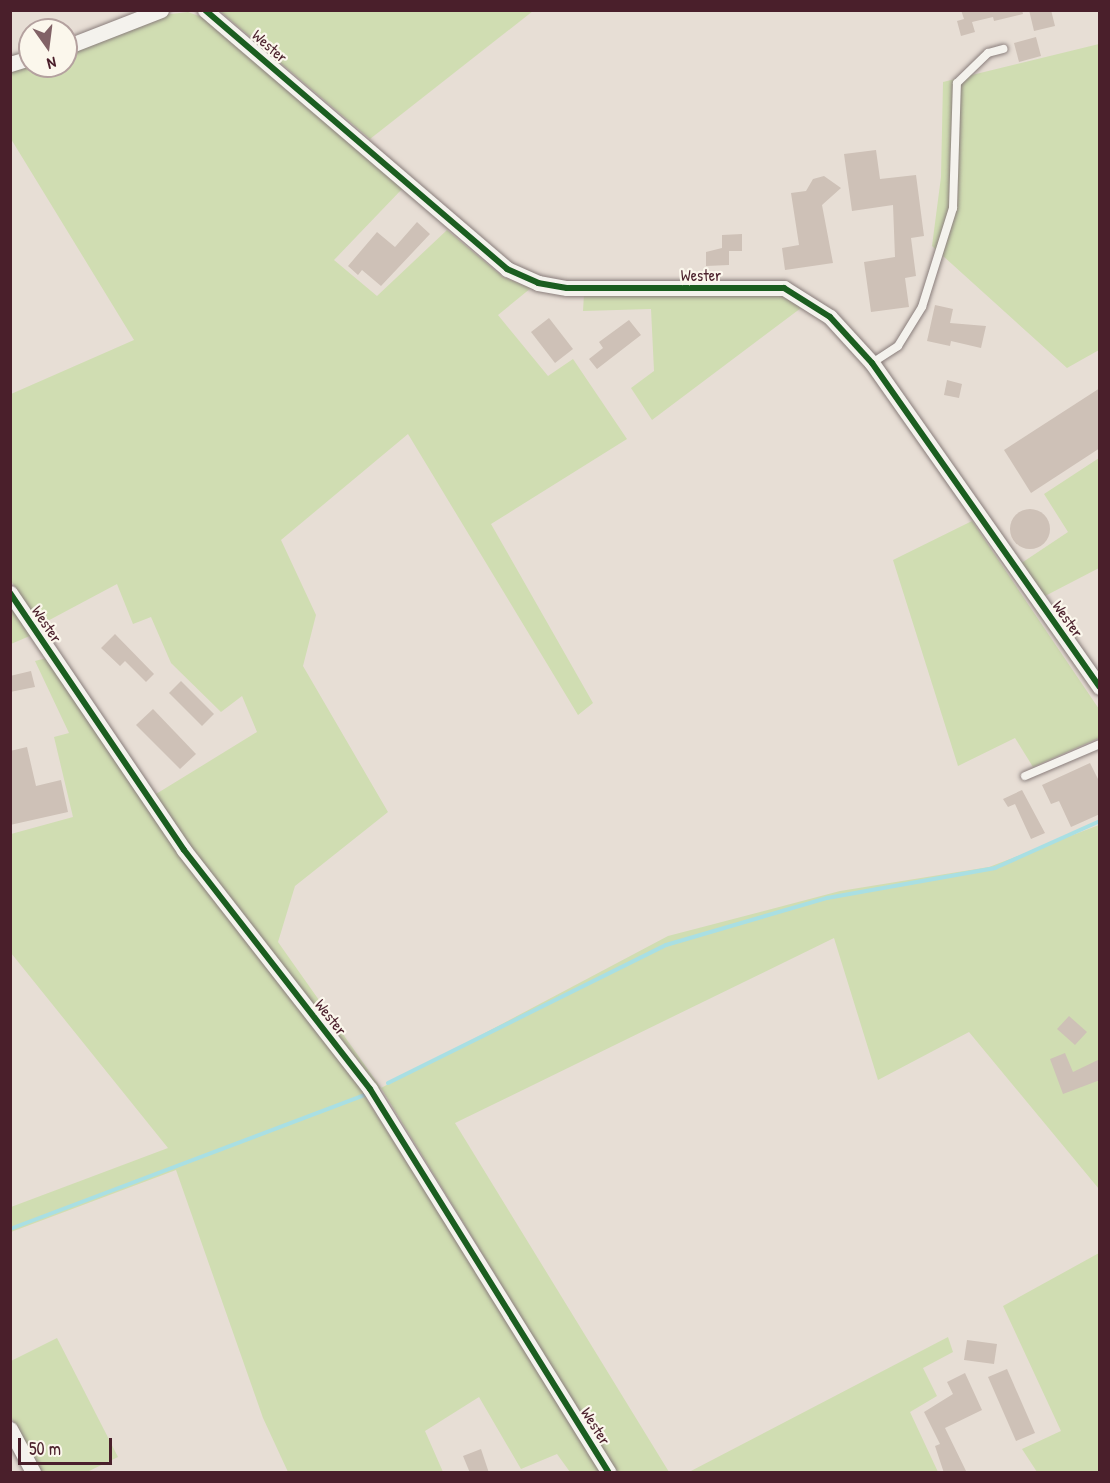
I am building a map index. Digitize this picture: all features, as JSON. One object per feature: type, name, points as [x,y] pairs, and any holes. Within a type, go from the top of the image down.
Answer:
[{"type":"street","points":[[78,42],[161,10]]},
{"type":"street","name":"Wester","points":[[210,11],[507,269],[538,283],[567,288],[784,288],[830,317],[872,363],[1100,687]]},
{"type":"street","name":"Wester","points":[[10,593],[184,850],[370,1089],[608,1473]]},
{"type":"street","points":[[10,1429],[33,1473]]},
{"type":"lane","points":[[872,363],[898,346],[922,307],[953,208],[957,83],[988,53],[1003,48]]},
{"type":"lane","points":[[1025,776],[1100,744]]},
{"type":"green space","points":[[224,10],[533,11],[370,139],[221,12]]},
{"type":"green space","points":[[188,12],[207,19],[403,188],[334,260],[377,296],[447,230],[503,277],[531,288],[498,315],[548,376],[573,359],[627,439],[491,524],[593,703],[578,715],[408,434],[281,540],[316,615],[303,666],[388,812],[295,886],[278,942],[381,1088],[668,936],[840,891],[989,867],[1099,825],[1099,1189],[969,1032],[878,1080],[834,938],[455,1123],[669,1472],[570,1472],[557,1454],[521,1469],[479,1397],[425,1431],[443,1472],[288,1472],[263,1418],[176,1170],[11,1232],[11,1207],[168,1148],[11,953],[11,834],[73,817],[54,737],[69,733],[35,661],[46,658],[143,802],[257,732],[242,696],[221,712],[171,663],[151,617],[133,624],[117,584],[40,625],[11,581],[11,394],[134,340],[11,139],[11,70],[18,68],[18,78],[78,78],[78,49],[163,15]],"holes":[[[381,1088],[513,1304],[501,1311],[364,1095]]]},
{"type":"green space","points":[[1099,44],[1099,350],[1067,368],[932,246],[941,177],[943,82]]},
{"type":"green space","points":[[584,294],[780,295],[801,308],[652,420],[631,388],[654,371],[651,309],[583,311]]},
{"type":"green space","points":[[1099,458],[1099,568],[1045,596],[1020,564],[1068,532],[1044,494]]},
{"type":"green space","points":[[972,521],[1099,709],[1099,738],[1033,767],[1015,738],[958,766],[893,560]]},
{"type":"green space","points":[[10,606],[32,635],[11,644],[10,644]]},
{"type":"green space","points":[[1099,1253],[1099,1472],[1037,1472],[1022,1449],[1061,1431],[1003,1306]]},
{"type":"green space","points":[[948,1337],[953,1352],[923,1368],[937,1396],[910,1412],[938,1472],[689,1472]]},
{"type":"green space","points":[[57,1338],[118,1457],[87,1472],[40,1472],[11,1417],[11,1361]]},
{"type":"building","points":[[961,10],[1022,10],[1023,14],[994,21],[993,17],[972,22],[975,32],[961,36],[957,21],[964,19]]},
{"type":"building","points":[[1029,10],[1051,10],[1055,26],[1034,31]]},
{"type":"building","points":[[1036,37],[1041,56],[1019,62],[1014,43]]},
{"type":"building","points":[[876,150],[880,179],[916,175],[924,236],[911,238],[916,276],[905,278],[909,307],[871,312],[864,262],[895,257],[893,205],[852,211],[844,154]]},
{"type":"building","points":[[824,176],[841,188],[822,205],[833,263],[785,270],[782,248],[799,245],[791,193],[806,191],[813,179]]},
{"type":"building","points":[[417,222],[430,234],[381,286],[362,270],[358,275],[348,266],[377,232],[395,247]]},
{"type":"building","points":[[742,234],[742,251],[729,251],[729,265],[706,266],[706,252],[722,248],[722,235]]},
{"type":"building","points":[[935,305],[953,309],[950,323],[986,326],[981,348],[951,341],[950,346],[927,341]]},
{"type":"building","points":[[549,318],[573,349],[555,363],[531,332]]},
{"type":"building","points":[[629,320],[641,335],[597,369],[589,359],[603,348],[599,342]]},
{"type":"building","points":[[947,380],[962,384],[959,398],[944,395]]},
{"type":"building","points":[[1100,388],[1100,448],[1031,493],[1004,450]]},
{"type":"building","points":[[1030,509],[1038,510],[1044,515],[1049,521],[1049,537],[1044,543],[1038,548],[1030,549],[1022,548],[1016,543],[1011,537],[1010,529],[1011,521],[1016,515],[1022,510]]},
{"type":"building","points":[[115,634],[154,674],[146,682],[125,661],[120,666],[101,648]]},
{"type":"building","points":[[31,671],[35,687],[10,692],[10,676]]},
{"type":"building","points":[[181,681],[214,714],[202,726],[169,693]]},
{"type":"building","points":[[153,709],[196,754],[180,769],[136,725]]},
{"type":"building","points":[[27,747],[36,786],[61,780],[68,812],[10,825],[10,751]]},
{"type":"building","points":[[1090,763],[1100,783],[1100,814],[1071,827],[1059,801],[1051,804],[1042,785]]},
{"type":"building","points":[[1022,790],[1045,833],[1031,839],[1015,804],[1008,807],[1003,799]]},
{"type":"building","points":[[1069,1016],[1087,1032],[1075,1045],[1057,1029]]},
{"type":"building","points":[[1065,1053],[1073,1072],[1100,1059],[1100,1080],[1063,1094],[1050,1059]]},
{"type":"building","points":[[967,1340],[997,1344],[994,1364],[964,1360]]},
{"type":"building","points":[[1007,1369],[1035,1433],[1016,1441],[988,1377]]},
{"type":"building","points":[[965,1373],[982,1410],[945,1428],[967,1473],[944,1473],[935,1446],[940,1444],[924,1412],[953,1394],[947,1382]]},
{"type":"building","points":[[481,1449],[489,1473],[470,1473],[463,1456]]},
{"type":"waterway","points":[[388,1083],[666,945],[827,898],[995,868],[1100,821]]},
{"type":"waterway","points":[[10,1229],[368,1094]]},
{"type":"cycle path","points":[[205,10],[507,269],[538,283],[567,288],[784,288],[830,317],[872,363],[1100,687]]},
{"type":"cycle path","points":[[10,593],[184,850],[370,1089],[608,1472]]}]
